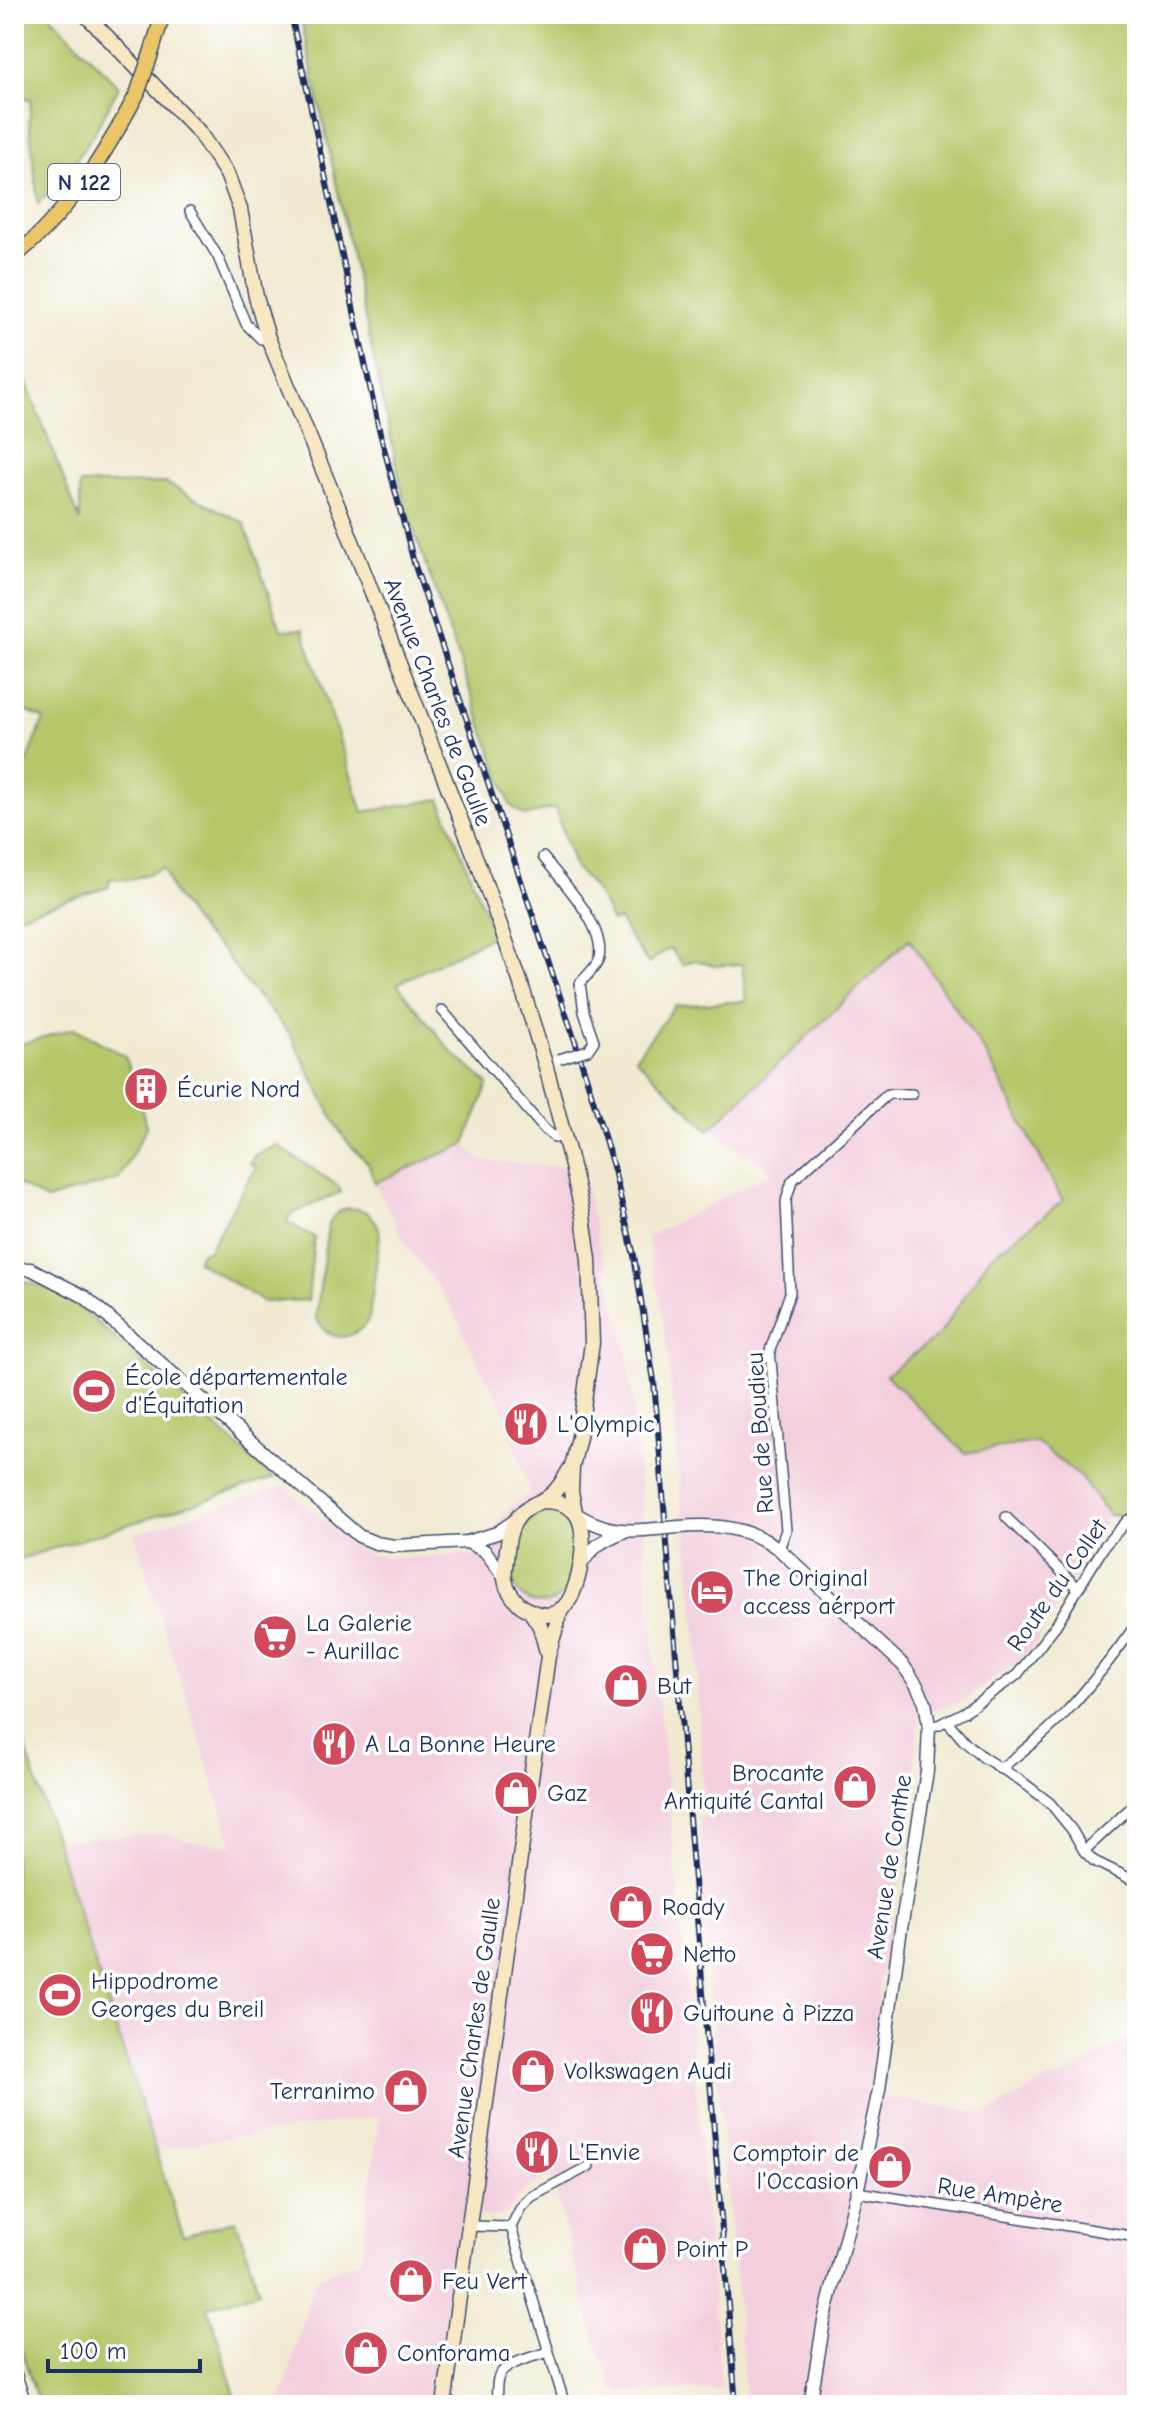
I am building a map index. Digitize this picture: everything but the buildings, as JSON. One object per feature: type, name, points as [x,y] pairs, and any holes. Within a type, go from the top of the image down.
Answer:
[{"type":"main road","name":"Avenue Charles de Gaulle","points":[[85,14],[198,131],[227,174],[240,209],[256,297],[268,338],[480,869],[552,1063],[564,1136],[583,1216],[592,1301],[592,1343],[572,1467],[571,1491],[576,1513]]},
{"type":"main road","name":"N 122","points":[[14,257],[51,223],[75,195],[110,143],[137,94],[163,14]]},
{"type":"main road","name":"Avenue Charles de Gaulle","points":[[542,1501],[559,1488],[572,1467]]},
{"type":"main road","points":[[542,1501],[561,1503],[576,1513],[583,1538],[575,1587],[561,1609],[551,1613],[530,1611],[514,1598],[504,1576],[513,1522],[521,1512],[542,1501]]},
{"type":"main road","name":"Avenue Charles de Gaulle","points":[[444,2405],[548,1656],[561,1609]]},
{"type":"main road","name":"Avenue Charles de Gaulle","points":[[530,1611],[540,1626],[548,1656]]},
{"type":"street","points":[[190,211],[218,257],[246,324],[261,339],[268,338]]},
{"type":"street","points":[[543,857],[583,906],[600,942],[598,961],[580,983],[584,1012],[594,1041],[588,1050],[552,1063]]},
{"type":"street","points":[[442,1010],[545,1130],[556,1138],[564,1136]]},
{"type":"street","name":"Rue de Boudieu","points":[[779,1549],[786,1530],[770,1350],[790,1293],[786,1201],[792,1181],[888,1094],[912,1094]]},
{"type":"street","points":[[14,1269],[31,1269],[85,1297],[359,1536],[394,1546],[467,1542],[497,1533],[513,1522]]},
{"type":"street","name":"Avenue de Conthe","points":[[576,1513],[604,1528],[623,1532]]},
{"type":"street","points":[[1006,1517],[1078,1588]]},
{"type":"street","name":"Route du Collet","points":[[929,1726],[947,1721],[1017,1675],[1056,1625],[1105,1545],[1128,1520],[1137,1517]]},
{"type":"street","name":"Avenue de Conthe","points":[[580,1566],[594,1547],[623,1532],[711,1525],[756,1536],[779,1549],[903,1665],[925,1702],[929,1726],[927,1771],[879,2090],[824,2321],[810,2405]]},
{"type":"street","points":[[467,1542],[485,1551],[504,1576]]},
{"type":"street","points":[[1000,1769],[1065,1713],[1137,1623]]},
{"type":"street","points":[[947,1721],[965,1742],[1050,1803],[1094,1861],[1137,1882]]},
{"type":"street","points":[[1084,1851],[1137,1802]]},
{"type":"street","points":[[565,2405],[511,2227],[521,2207],[531,2197],[589,2166]]},
{"type":"street","name":"Rue Ampère","points":[[857,2192],[1137,2237]]},
{"type":"street","points":[[469,2226],[511,2227]]},
{"type":"street","points":[[496,2405],[502,2371],[548,2352]]},
{"type":"street","points":[[14,2371],[25,2405]]},
{"type":"shaded area","points":[[908,938],[986,1054],[1064,1201],[990,1257],[940,1334],[887,1375],[964,1453],[1036,1442],[1079,1476],[1109,1515],[1034,1645],[1018,1662],[963,1701],[919,1716],[911,1810],[880,1978],[867,2094],[987,2114],[1047,2080],[1059,2079],[1121,2043],[1137,2038],[1137,2405],[746,2405],[704,1923],[700,1818],[705,1817],[697,1642],[663,1319],[647,1237],[773,1172],[709,1130]]},
{"type":"shaded area","points":[[465,1144],[481,1160],[560,1167],[581,1164],[600,1249],[626,1342],[687,1982],[721,2390],[623,2392],[614,2389],[595,2339],[551,2176],[525,2190],[507,2213],[495,2217],[461,2214],[433,2405],[280,2405],[315,2278],[361,2260],[379,2116],[155,2149],[56,1841],[162,1833],[194,1842],[233,1845],[134,1534],[283,1486],[348,1542],[367,1553],[403,1558],[473,1556],[513,1504],[530,1493],[501,1402],[483,1373],[448,1301],[408,1248],[375,1183]]},
{"type":"green space","points":[[14,14],[49,14],[119,87],[72,166],[38,204],[29,120],[31,99],[14,97]]},
{"type":"green space","points":[[300,14],[1137,14],[1137,1518],[1109,1515],[1079,1476],[1036,1442],[965,1453],[886,1375],[940,1334],[990,1257],[1063,1201],[986,1054],[909,939],[709,1130],[635,1058],[675,1006],[746,1001],[742,964],[716,966],[694,960],[683,965],[670,948],[648,963],[619,919],[612,922],[597,893],[575,869],[555,808],[525,816],[510,805],[405,505]]},
{"type":"green space","points":[[14,351],[80,521],[80,484],[166,483],[244,523],[281,630],[303,629],[363,812],[440,799],[494,935],[397,984],[451,1051],[488,1084],[465,1144],[375,1183],[368,1163],[339,1130],[290,1034],[221,949],[204,935],[172,891],[164,868],[130,880],[110,878],[109,887],[14,917],[14,760],[26,765],[44,719],[14,706]]},
{"type":"green space","points":[[74,1028],[125,1056],[147,1127],[119,1179],[46,1200],[14,1182],[14,1046]]},
{"type":"green space","points":[[277,1145],[338,1186],[341,1192],[291,1214],[287,1222],[314,1237],[308,1300],[264,1302],[197,1261],[201,1252],[208,1251],[256,1167],[250,1163],[255,1155]]},
{"type":"green space","points":[[348,1208],[370,1214],[380,1235],[369,1318],[357,1332],[342,1337],[327,1332],[316,1317],[328,1226],[336,1214]]},
{"type":"green space","name":"École départementale d'Équitation","points":[[14,1279],[46,1287],[75,1303],[274,1478],[14,1561]]},
{"type":"green space","points":[[543,1507],[558,1510],[567,1516],[573,1524],[576,1547],[570,1584],[564,1594],[556,1600],[537,1604],[521,1595],[512,1575],[517,1535],[526,1519]]},
{"type":"green space","name":"Hippodrome Georges du Breil","points":[[14,1712],[183,2236],[236,2220],[259,2291],[208,2307],[238,2405],[39,2405],[14,2328]]},
{"type":"railway","points":[[291,14],[378,425],[414,563],[576,1044],[614,1170],[634,1256],[654,1381],[736,2405]]},
{"type":"place","name":"Écurie Nord","points":[[146,1089]]},
{"type":"place","name":"École départementale d'Équitation","points":[[94,1391]]},
{"type":"place","name":"L'Olympic","points":[[526,1424]]},
{"type":"place","name":"The Original access aérport","points":[[712,1592]]},
{"type":"place","name":"La Galerie - Aurillac","points":[[275,1637]]},
{"type":"place","name":"But","points":[[626,1686]]},
{"type":"place","name":"A La Bonne Heure","points":[[334,1744]]},
{"type":"place","name":"Brocante Antiquité Cantal","points":[[855,1787]]},
{"type":"place","name":"Gaz","points":[[516,1793]]},
{"type":"place","name":"Roady","points":[[631,1907]]},
{"type":"place","name":"Netto","points":[[652,1954]]},
{"type":"place","name":"Hippodrome Georges du Breil","points":[[60,1995]]},
{"type":"place","name":"Guitoune à Pizza","points":[[652,2013]]},
{"type":"place","name":"Volkswagen Audi","points":[[533,2071]]},
{"type":"place","name":"Terranimo","points":[[406,2091]]},
{"type":"place","name":"L'Envie","points":[[537,2152]]},
{"type":"place","name":"Comptoir de l'Occasion","points":[[890,2167]]},
{"type":"place","name":"Point P","points":[[645,2249]]},
{"type":"place","name":"Feu Vert","points":[[411,2281]]},
{"type":"place","name":"Conforama","points":[[366,2353]]}]
